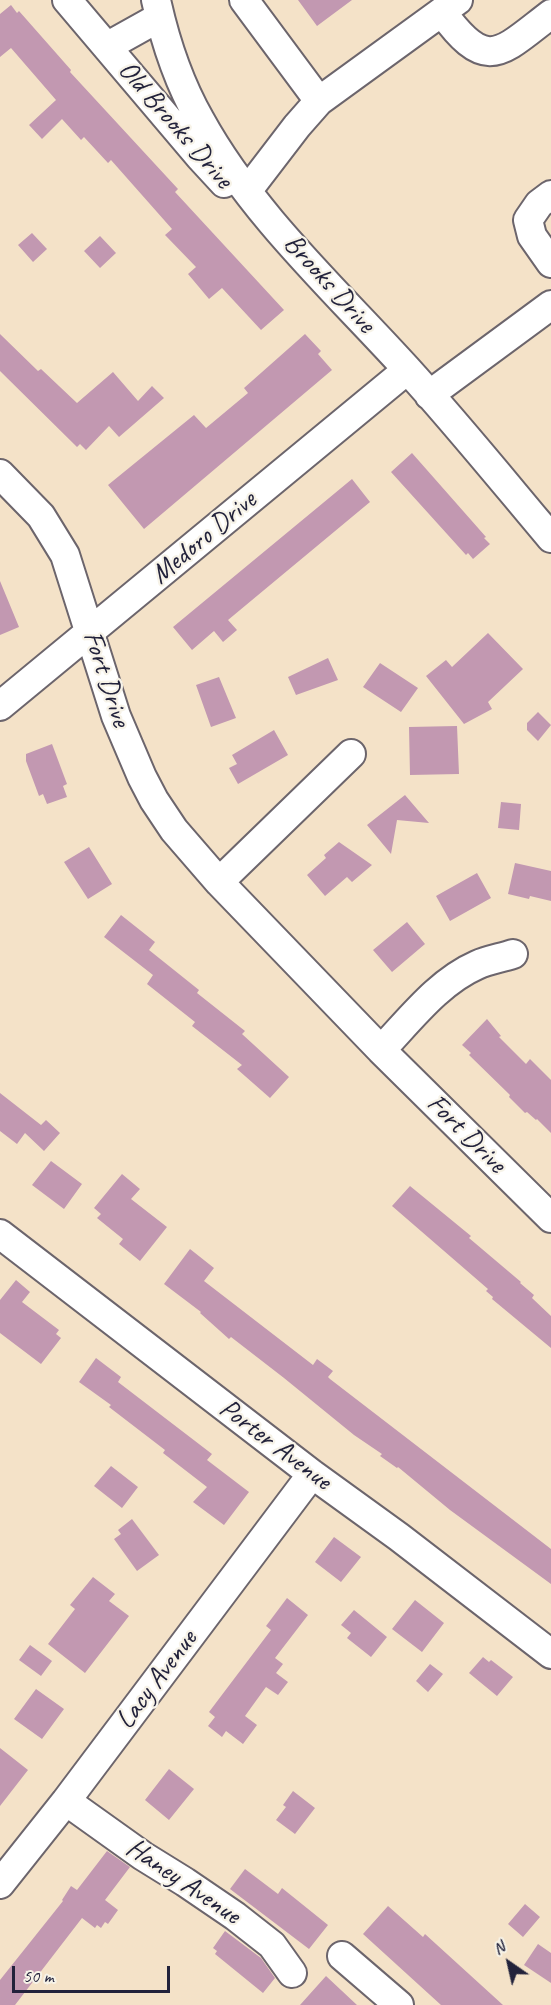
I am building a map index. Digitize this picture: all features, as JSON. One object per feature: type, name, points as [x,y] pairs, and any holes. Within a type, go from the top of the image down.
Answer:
[{"type":"street","name":"Old Brooks Drive","points":[[67,0],[200,158],[246,205],[290,242]]},
{"type":"street","points":[[244,0],[319,101]]},
{"type":"street","points":[[248,190],[319,101],[450,6],[456,31],[468,43],[485,52],[506,48],[551,14]]},
{"type":"street","points":[[108,46],[158,9]]},
{"type":"street","name":"Brooks Drive","points":[[158,9],[174,61],[200,120],[248,190],[290,242],[407,370],[551,538]]},
{"type":"street","points":[[551,195],[539,204],[528,220],[531,236],[551,263]]},
{"type":"street","points":[[429,395],[551,305]]},
{"type":"street","name":"Medoro Drive","points":[[0,706],[407,370]]},
{"type":"street","name":"Fort Drive","points":[[0,474],[41,516],[56,537],[69,565],[116,716],[141,777],[174,830],[219,882],[381,1050],[551,1218]]},
{"type":"street","points":[[219,882],[351,754]]},
{"type":"street","points":[[381,1050],[421,1008],[453,979],[477,965],[513,954]]},
{"type":"street","name":"Porter Avenue","points":[[0,1234],[551,1654]]},
{"type":"street","name":"Lacy Avenue","points":[[0,1884],[66,1801],[312,1474]]},
{"type":"street","name":"Haney Avenue","points":[[66,1801],[143,1856],[235,1916],[272,1945],[292,1973]]},
{"type":"street","points":[[342,1956],[399,2005]]},
{"type":"building","points":[[298,0],[352,0],[317,26]]},
{"type":"building","points":[[11,5],[17,13],[19,11],[71,70],[70,72],[178,189],[175,192],[284,310],[261,330],[222,288],[209,299],[188,274],[196,267],[165,235],[172,229],[111,160],[108,163],[84,137],[81,140],[62,119],[42,139],[29,125],[56,100],[11,48],[0,57],[0,14]]},
{"type":"building","points":[[32,233],[47,249],[33,262],[18,245]]},
{"type":"building","points":[[100,236],[116,253],[100,268],[84,251]]},
{"type":"building","points":[[0,334],[38,371],[41,369],[77,403],[113,372],[138,401],[152,386],[164,398],[119,437],[109,426],[86,450],[80,444],[77,447],[0,371]]},
{"type":"building","points":[[305,334],[321,351],[318,354],[332,370],[144,529],[108,485],[194,415],[206,428],[248,393],[244,388]]},
{"type":"building","points":[[412,453],[486,537],[484,538],[490,544],[473,559],[468,553],[466,555],[391,472]]},
{"type":"building","points":[[352,479],[370,502],[228,620],[237,630],[223,642],[214,631],[192,650],[173,627]]},
{"type":"building","points":[[0,581],[19,627],[0,635]]},
{"type":"building","points":[[488,633],[523,669],[488,702],[492,709],[464,724],[426,676],[446,660],[452,667]]},
{"type":"building","points":[[328,658],[338,680],[296,695],[288,677]]},
{"type":"building","points":[[380,663],[418,688],[401,712],[363,687]]},
{"type":"building","points":[[219,677],[236,718],[211,727],[196,685]]},
{"type":"building","points":[[538,712],[551,725],[538,741],[527,730],[527,723]]},
{"type":"building","points":[[457,726],[459,774],[410,775],[409,727]]},
{"type":"building","points":[[274,730],[288,755],[238,784],[229,768],[237,764],[232,755]]},
{"type":"building","points":[[52,744],[67,784],[63,786],[67,797],[47,804],[43,794],[39,796],[26,761],[26,754]]},
{"type":"building","points":[[405,795],[429,823],[397,820],[391,854],[367,825]]},
{"type":"building","points":[[501,802],[521,804],[519,830],[498,828]]},
{"type":"building","points":[[339,842],[372,865],[352,882],[347,877],[325,896],[307,875],[326,858],[324,855]]},
{"type":"building","points":[[89,847],[112,884],[88,899],[64,862]]},
{"type":"building","points":[[515,863],[551,871],[551,901],[508,894]]},
{"type":"building","points":[[477,873],[491,898],[450,921],[436,896]]},
{"type":"building","points":[[121,915],[155,942],[149,950],[199,990],[197,993],[245,1031],[242,1034],[289,1077],[270,1098],[237,1069],[242,1065],[192,1026],[195,1022],[147,984],[153,975],[104,937]]},
{"type":"building","points":[[407,922],[425,944],[392,972],[373,950]]},
{"type":"building","points":[[487,1019],[501,1036],[499,1037],[526,1064],[530,1059],[551,1080],[551,1133],[537,1119],[525,1113],[462,1045]]},
{"type":"building","points":[[0,1093],[41,1125],[46,1120],[60,1133],[44,1151],[25,1133],[17,1144],[0,1131]]},
{"type":"building","points":[[51,1161],[82,1184],[64,1209],[32,1185]]},
{"type":"building","points":[[122,1174],[140,1189],[131,1199],[167,1227],[140,1261],[119,1244],[123,1239],[97,1218],[101,1214],[94,1208]]},
{"type":"building","points":[[410,1186],[471,1236],[469,1238],[534,1295],[532,1298],[551,1316],[551,1348],[492,1299],[493,1297],[486,1291],[488,1289],[392,1206]]},
{"type":"building","points":[[190,1249],[214,1268],[204,1281],[313,1365],[317,1359],[333,1371],[328,1377],[330,1379],[551,1549],[551,1584],[450,1510],[398,1467],[380,1456],[382,1454],[354,1435],[231,1337],[229,1339],[201,1312],[164,1284]]},
{"type":"building","points":[[16,1280],[30,1292],[22,1302],[59,1330],[56,1334],[61,1338],[41,1364],[0,1333],[0,1300]]},
{"type":"building","points":[[96,1358],[121,1377],[118,1382],[212,1454],[207,1460],[249,1492],[224,1525],[193,1502],[207,1487],[163,1453],[165,1450],[109,1407],[111,1405],[79,1382]]},
{"type":"building","points":[[111,1466],[138,1487],[122,1508],[94,1486]]},
{"type":"building","points":[[132,1519],[159,1555],[137,1571],[114,1539],[121,1534],[118,1530]]},
{"type":"building","points":[[334,1537],[361,1557],[341,1582],[315,1562]]},
{"type":"building","points":[[93,1577],[115,1594],[109,1601],[129,1616],[85,1673],[48,1644],[75,1609],[70,1605]]},
{"type":"building","points":[[287,1598],[308,1615],[275,1658],[283,1664],[276,1673],[288,1682],[278,1695],[266,1687],[245,1716],[257,1725],[243,1744],[226,1731],[222,1737],[208,1726],[215,1717],[209,1712],[271,1630],[266,1626]]},
{"type":"building","points":[[415,1600],[444,1623],[422,1652],[392,1629]]},
{"type":"building","points":[[354,1610],[387,1637],[371,1657],[347,1638],[351,1633],[341,1625]]},
{"type":"building","points":[[30,1645],[52,1661],[41,1676],[19,1660]]},
{"type":"building","points":[[483,1657],[489,1662],[491,1660],[513,1677],[497,1696],[469,1673]]},
{"type":"building","points":[[430,1664],[443,1674],[428,1692],[416,1681]]},
{"type":"building","points":[[36,1689],[64,1709],[42,1739],[14,1719]]},
{"type":"building","points":[[0,1748],[28,1770],[0,1806]]},
{"type":"building","points":[[169,1769],[194,1789],[169,1820],[145,1800]]},
{"type":"building","points":[[293,1791],[315,1808],[295,1834],[276,1820],[286,1807],[283,1805]]},
{"type":"building","points":[[107,1851],[130,1867],[105,1900],[118,1910],[108,1924],[105,1922],[101,1928],[97,1925],[95,1928],[82,1918],[15,2005],[0,2005],[0,1980],[63,1901],[71,1886],[77,1890]]},
{"type":"building","points":[[245,1869],[278,1894],[282,1888],[328,1925],[309,1949],[230,1889]]},
{"type":"building","points":[[525,1904],[540,1917],[523,1937],[508,1924]]},
{"type":"building","points":[[388,1906],[423,1937],[425,1934],[503,2005],[441,2005],[363,1934]]},
{"type":"building","points":[[225,1931],[261,1958],[275,1978],[263,1993],[215,1954],[217,1951],[213,1948]]},
{"type":"building","points":[[538,1944],[551,1953],[551,1983],[524,1965]]},
{"type":"building","points":[[326,1976],[357,2005],[300,2005]]}]
